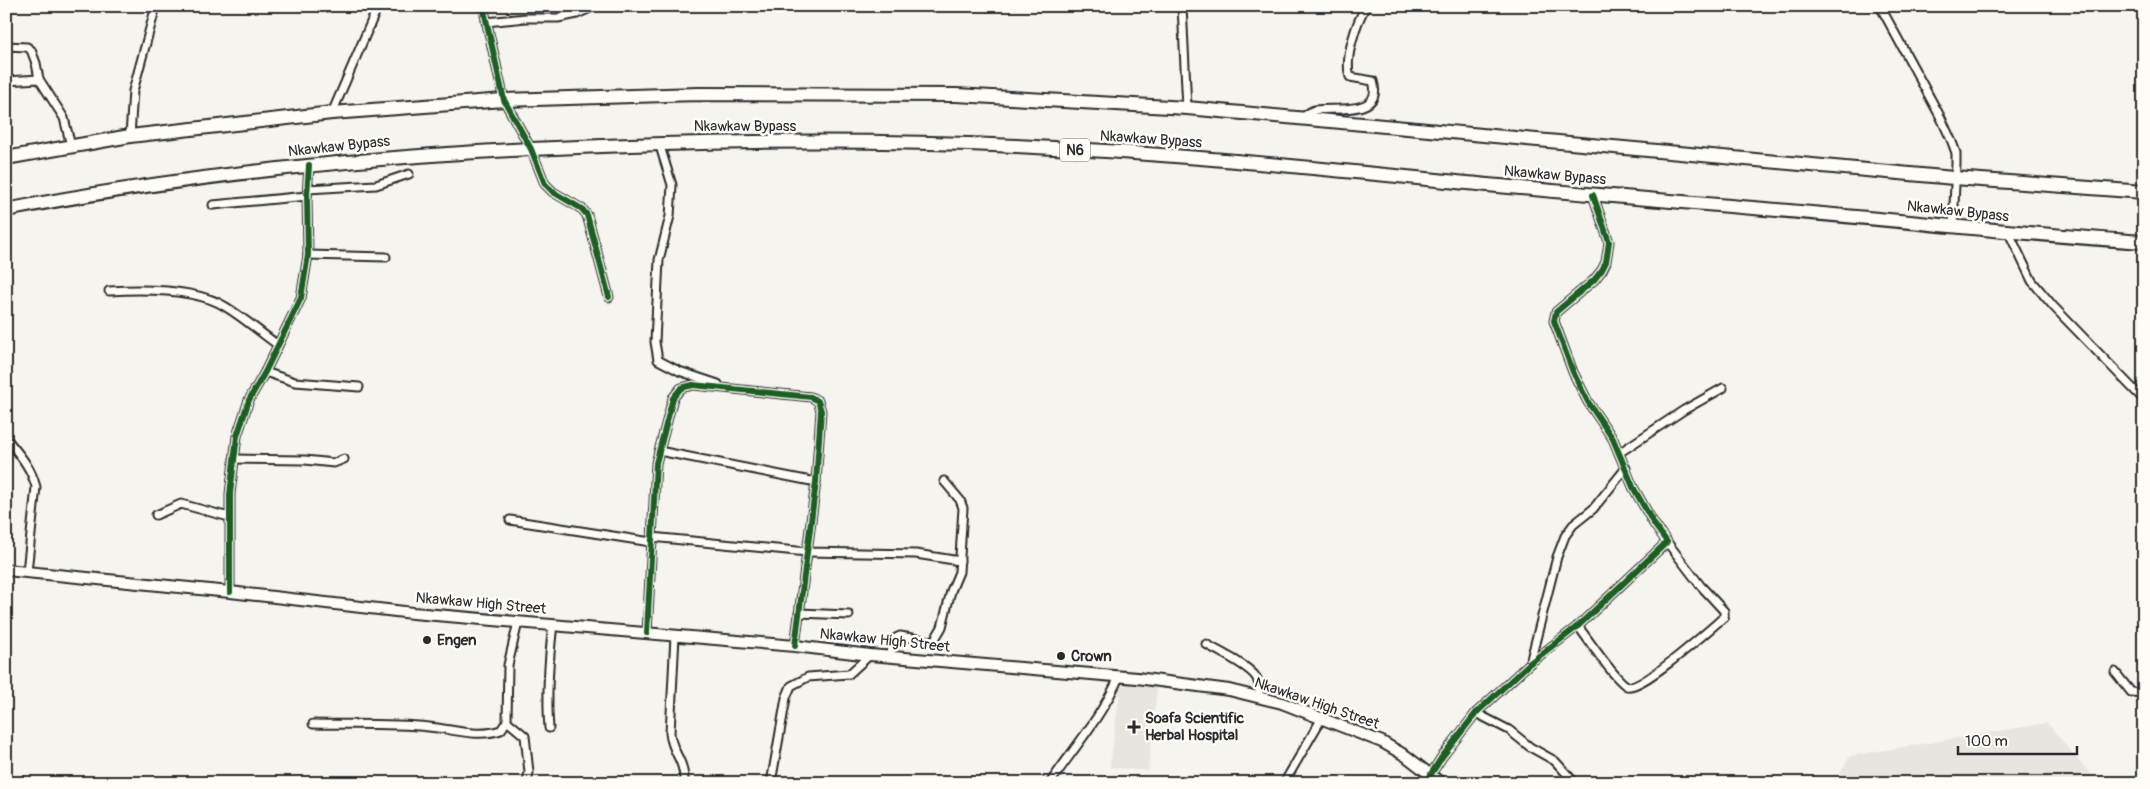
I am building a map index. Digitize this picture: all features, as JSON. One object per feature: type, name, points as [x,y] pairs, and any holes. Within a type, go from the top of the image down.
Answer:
[{"type":"highway","name":"Nkawkaw Bypass","points":[[6,158],[130,136],[332,113],[504,100],[698,94],[946,95],[1188,108],[1954,178],[2144,192]]},
{"type":"highway","name":"Nkawkaw Bypass","points":[[6,210],[69,197],[309,165],[422,155],[659,142],[804,142],[1014,146],[1245,161],[1593,195],[1953,226],[2008,233],[2144,242]]},
{"type":"main road","name":"Nkawkaw High Street","points":[[6,570],[230,592],[413,613],[795,646],[888,657],[1210,687],[1259,697],[1322,718],[1382,742],[1406,756],[1441,783]]},
{"type":"street","points":[[130,136],[133,91],[156,6]]},
{"type":"street","points":[[332,113],[378,6]]},
{"type":"street","points":[[483,6],[504,100],[531,149],[545,184],[553,192],[582,209],[587,216],[609,297]]},
{"type":"street","points":[[486,22],[526,18],[558,18],[577,14],[595,6]]},
{"type":"street","points":[[1182,6],[1188,108]]},
{"type":"street","points":[[1300,119],[1312,110],[1355,109],[1368,103],[1373,95],[1375,89],[1373,81],[1350,77],[1347,68],[1355,31],[1366,6]]},
{"type":"street","points":[[1880,6],[1941,118],[1956,153],[1953,226]]},
{"type":"street","points":[[6,46],[27,47],[31,50],[39,79],[64,118],[71,146]]},
{"type":"street","points":[[6,81],[39,79]]},
{"type":"street","points":[[659,142],[672,185],[670,216],[660,260],[655,342],[658,360],[679,372],[730,388]]},
{"type":"street","points":[[230,592],[229,517],[234,459],[242,419],[249,400],[266,372],[302,298],[308,255],[309,165]]},
{"type":"street","points":[[213,205],[376,185],[410,174]]},
{"type":"street","points":[[1578,626],[1615,674],[1626,686],[1630,687],[1636,686],[1665,666],[1724,617],[1724,611],[1700,586],[1645,509],[1613,439],[1588,402],[1573,372],[1554,321],[1556,312],[1594,280],[1606,262],[1609,242],[1593,195]]},
{"type":"street","points":[[2008,233],[2032,281],[2053,306],[2144,400]]},
{"type":"street","points":[[308,255],[386,257]]},
{"type":"street","points":[[109,292],[152,289],[206,299],[224,306],[278,346]]},
{"type":"street","points":[[266,372],[295,382],[359,387]]},
{"type":"street","points":[[647,633],[656,463],[673,398],[681,388],[693,385],[730,388],[811,398],[818,401],[822,411],[816,482],[795,646]]},
{"type":"street","points":[[1619,453],[1684,410],[1723,388]]},
{"type":"street","points":[[6,438],[28,466],[36,487],[27,572]]},
{"type":"street","points":[[659,451],[816,482]]},
{"type":"street","points":[[234,459],[305,460],[334,463],[344,459]]},
{"type":"street","points":[[1530,663],[1557,557],[1565,536],[1573,525],[1593,509],[1626,468]]},
{"type":"street","points":[[888,657],[894,639],[900,636],[935,639],[942,627],[951,590],[959,572],[962,505],[944,481]]},
{"type":"street","points":[[156,515],[181,504],[229,517]]},
{"type":"street","points":[[510,520],[651,540],[807,552],[916,554],[960,561]]},
{"type":"street","points":[[1430,774],[1476,714],[1530,663],[1578,626],[1667,542]]},
{"type":"street","points":[[800,613],[849,616]]},
{"type":"street","points":[[313,724],[430,727],[464,733],[501,730],[507,721],[508,665],[518,622]]},
{"type":"street","points":[[549,728],[549,657],[554,624]]},
{"type":"street","points":[[676,636],[670,733],[672,745],[683,766],[684,783]]},
{"type":"street","points":[[1206,644],[1249,670],[1256,677],[1259,685],[1259,697]]},
{"type":"street","points":[[771,783],[786,698],[791,686],[808,677],[849,674],[870,655]]},
{"type":"street","points":[[2115,672],[2131,692],[2144,693]]},
{"type":"street","points":[[1050,783],[1102,712],[1119,678]]},
{"type":"street","points":[[1476,714],[1509,730],[1530,747],[1555,761],[1575,783]]},
{"type":"street","points":[[1284,783],[1322,718]]},
{"type":"street","points":[[507,721],[525,736],[527,783]]},
{"type":"shaded area","name":"Soafa Scientific Herbal Hospital","points":[[1121,682],[1157,687],[1148,771],[1110,767]]},
{"type":"shaded area","points":[[2047,723],[2098,783],[1834,783],[1850,756]]},
{"type":"cycle path","points":[[483,6],[504,100],[531,149],[545,184],[553,192],[582,209],[587,215],[609,297]]},
{"type":"cycle path","points":[[230,592],[230,494],[237,436],[249,400],[265,372],[301,298],[308,255],[307,196],[309,165]]},
{"type":"cycle path","points":[[1431,774],[1476,713],[1530,663],[1578,626],[1667,542],[1654,524],[1633,487],[1613,439],[1588,402],[1573,372],[1554,321],[1556,312],[1594,280],[1606,262],[1609,242],[1593,195]]},
{"type":"cycle path","points":[[647,633],[656,463],[673,398],[681,388],[693,385],[811,397],[818,401],[821,411],[816,482],[795,646]]},
{"type":"place","name":"Engen","points":[[427,640]]},
{"type":"place","name":"Crown","points":[[1061,656]]},
{"type":"place","name":"Soafa Scientific Herbal Hospital","points":[[1134,727]]}]
